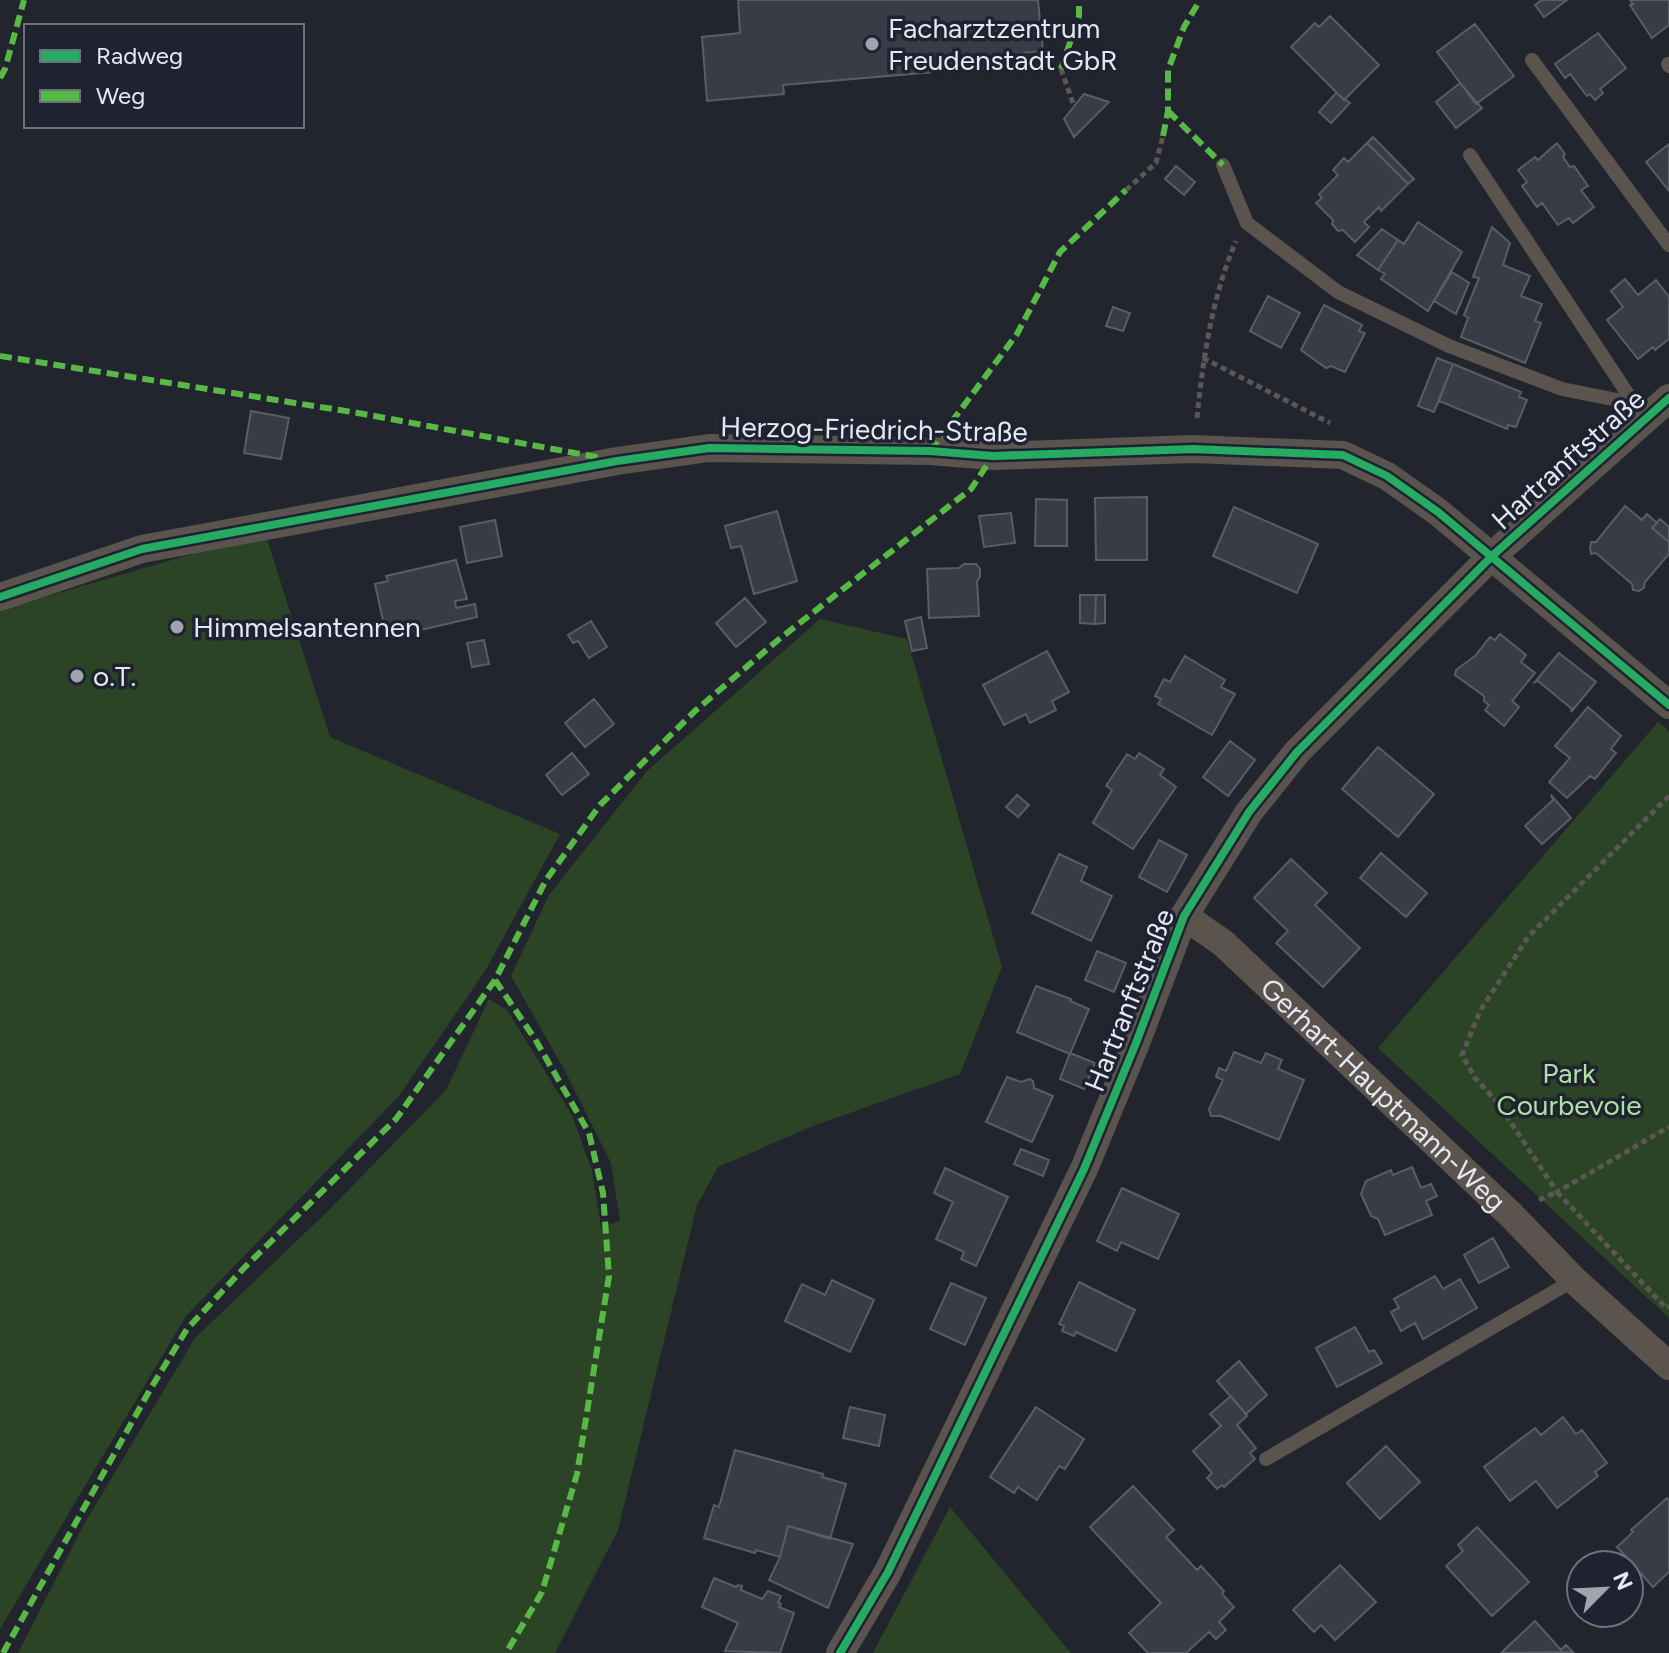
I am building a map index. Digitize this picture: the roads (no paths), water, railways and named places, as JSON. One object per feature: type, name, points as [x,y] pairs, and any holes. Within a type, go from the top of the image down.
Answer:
[{"type":"street","name":"Hartranftstraße","points":[[840,1653],[895,1558],[1084,1169],[1184,916],[1249,812],[1297,752],[1640,410],[1669,398]]},
{"type":"street","name":"Herzog-Friedrich-Straße","points":[[0,597],[142,549],[617,461],[709,448],[930,451],[993,456],[1193,449],[1343,455],[1387,476],[1438,512],[1669,705]]},
{"type":"street","name":"Gerhart-Hauptmann-Weg","points":[[1184,916],[1223,943],[1510,1214],[1574,1280],[1669,1366]]},
{"type":"lane","points":[[1532,60],[1669,245]]},
{"type":"lane","name":"Hartranftstraße","points":[[1470,155],[1640,410]]},
{"type":"lane","name":"Hartranftstraße","points":[[1223,165],[1247,223],[1338,292],[1449,346],[1562,389],[1640,410]]},
{"type":"lane","points":[[1266,1459],[1574,1280]]},
{"type":"place","name":"Facharztzentrum Freudenstadt GbR","points":[[872,44]]},
{"type":"place","name":"Himmelsantennen","points":[[177,627]]},
{"type":"place","name":"o.T.","points":[[77,676]]},
{"type":"park label","name":"Park Courbevoie","points":[[1569,1089]]}]
